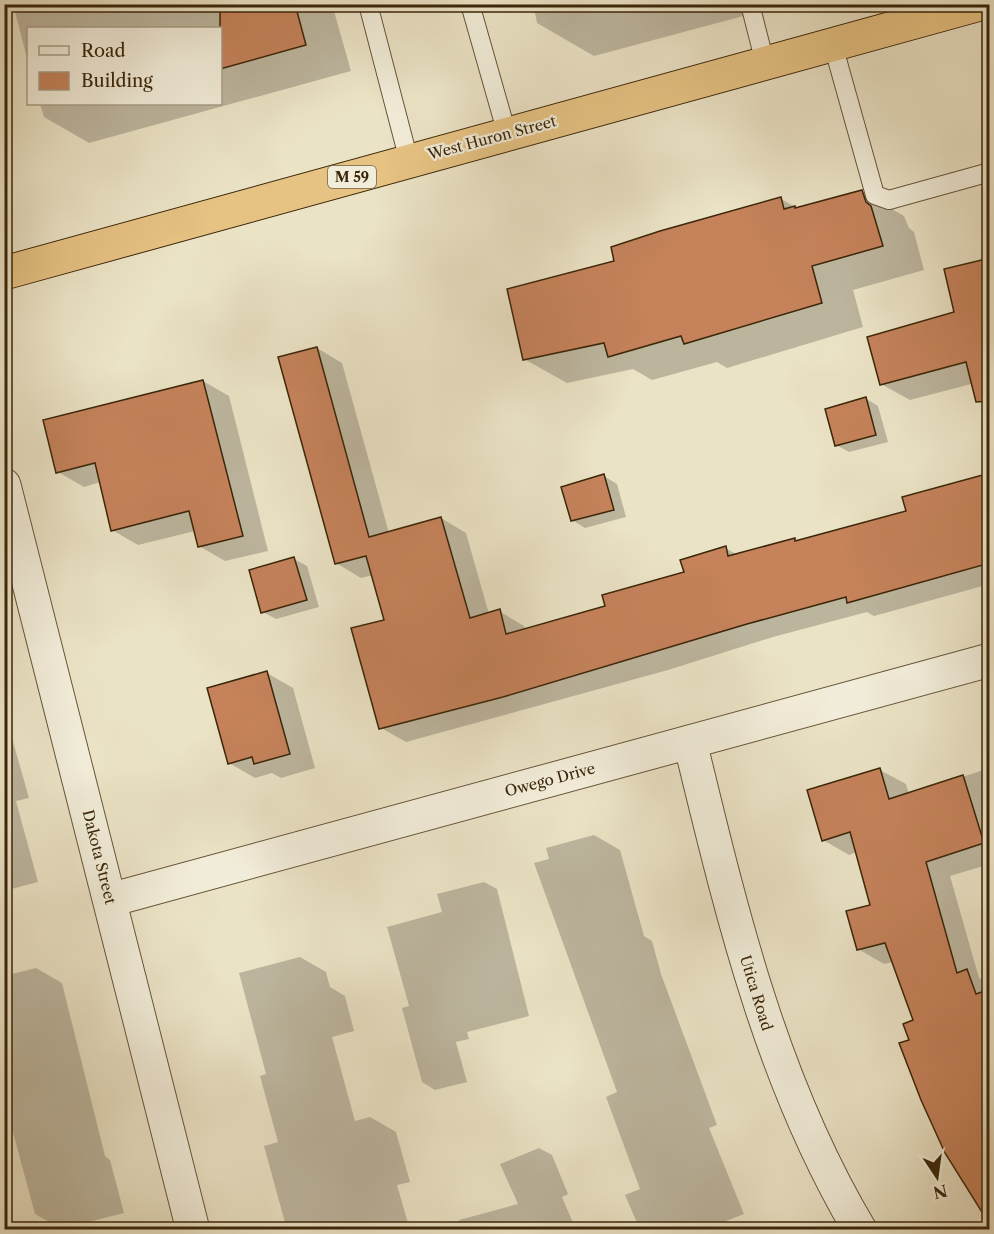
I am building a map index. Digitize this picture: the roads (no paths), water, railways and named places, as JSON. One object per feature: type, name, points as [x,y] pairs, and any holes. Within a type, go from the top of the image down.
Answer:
[{"type":"highway","name":"West Huron Street","points":[[6,268],[409,161],[980,4]]},
{"type":"street","name":"Dakota Street","points":[[4,485],[193,1230]]},
{"type":"street","name":"Owego Drive","points":[[110,900],[990,660]]},
{"type":"street","name":"Utica Road","points":[[690,742],[733,917],[768,1032],[814,1145],[860,1230]]},
{"type":"lane","points":[[368,4],[409,161]]},
{"type":"lane","points":[[470,4],[507,134]]},
{"type":"lane","points":[[750,4],[765,63]]},
{"type":"lane","points":[[833,45],[875,195],[889,200],[990,172]]}]
